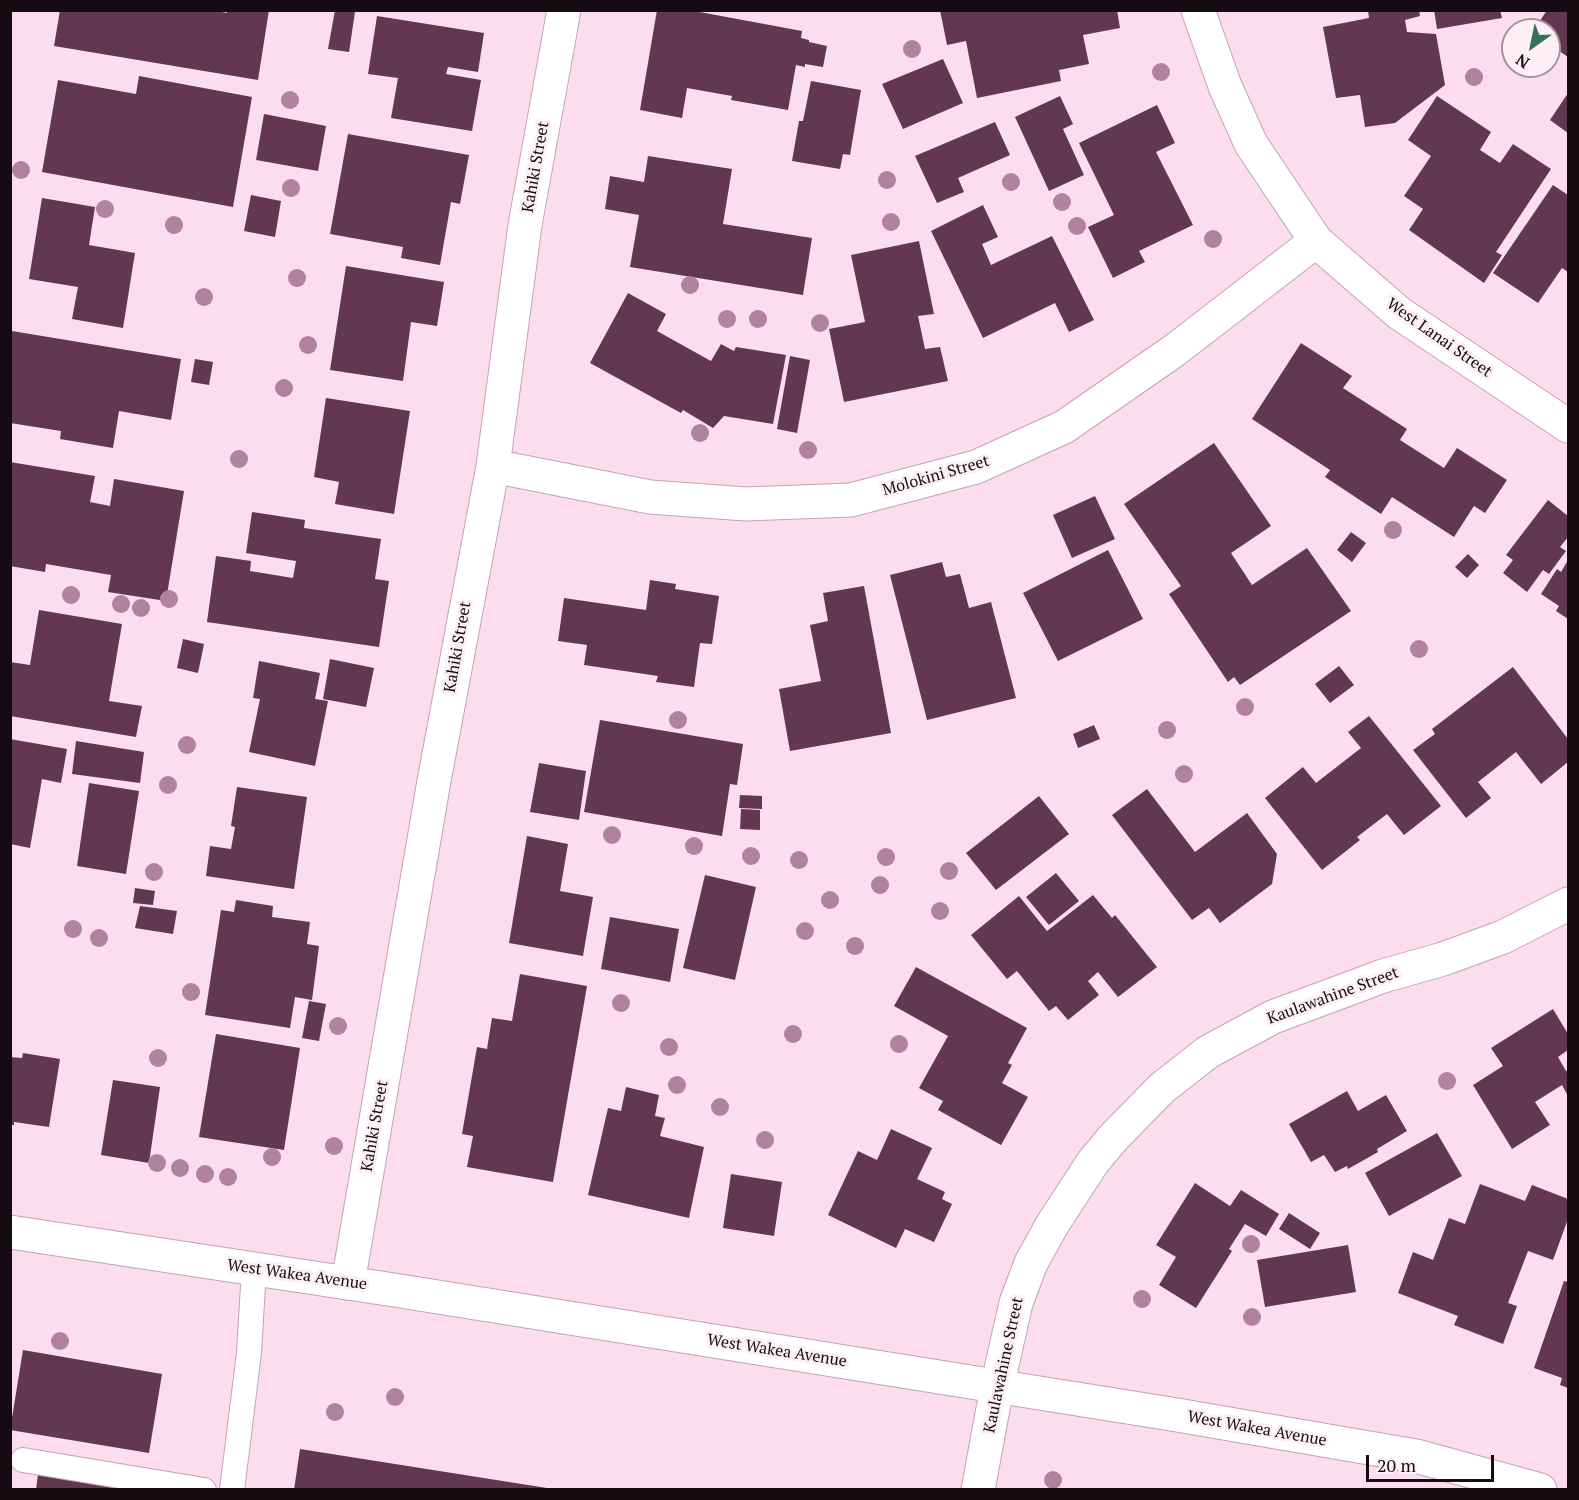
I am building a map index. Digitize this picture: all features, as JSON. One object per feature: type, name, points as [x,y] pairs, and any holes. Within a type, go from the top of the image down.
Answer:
[{"type":"street","name":"Kahiki Street","points":[[348,1283],[438,759],[493,466],[525,225],[564,10]]},
{"type":"street","name":"West Lanai Street","points":[[1198,10],[1224,86],[1251,144],[1316,241],[1399,313],[1569,426]]},
{"type":"street","name":"Molokini Street","points":[[493,466],[650,496],[746,504],[851,500],[976,467],[1064,427],[1175,350],[1316,241]]},
{"type":"street","name":"Kaulawahine Street","points":[[978,1490],[997,1387],[1016,1303],[1031,1263],[1093,1162],[1162,1088],[1208,1052],[1273,1017],[1383,976],[1503,937],[1569,904]]},
{"type":"street","name":"West Wakea Avenue","points":[[10,1232],[348,1283],[1171,1414],[1416,1456],[1540,1490]]},
{"type":"lane","points":[[232,1490],[249,1353],[254,1269]]},
{"type":"lane","points":[[23,1460],[204,1490]]},
{"type":"building","points":[[60,10],[212,10],[227,13],[227,10],[269,10],[258,80],[54,46]]},
{"type":"building","points":[[335,10],[355,12],[349,52],[328,49]]},
{"type":"building","points":[[657,10],[689,10],[802,31],[801,38],[827,46],[823,67],[796,65],[788,110],[731,100],[732,96],[687,88],[682,118],[640,110]]},
{"type":"building","points":[[940,10],[1117,10],[1120,28],[1083,35],[1089,64],[1059,70],[1061,81],[977,98],[966,41],[947,45]]},
{"type":"building","points":[[1368,10],[1419,10],[1420,16],[1405,20],[1407,32],[1436,34],[1445,85],[1395,123],[1365,127],[1360,95],[1336,98],[1323,27],[1369,18]]},
{"type":"building","points":[[1434,10],[1500,10],[1502,18],[1501,18],[1437,29]]},
{"type":"building","points":[[1547,10],[1568,10],[1568,57],[1561,52],[1561,18],[1542,18]]},
{"type":"building","points":[[377,16],[484,33],[478,72],[448,67],[446,74],[481,80],[472,131],[391,118],[398,78],[368,74]]},
{"type":"building","points":[[943,59],[963,103],[903,129],[882,84]]},
{"type":"building","points":[[139,76],[252,97],[233,207],[42,172],[58,80],[136,94]]},
{"type":"building","points":[[811,81],[861,90],[850,155],[843,154],[840,169],[792,161],[799,121],[803,121]]},
{"type":"building","points":[[1568,93],[1568,133],[1550,120]]},
{"type":"building","points":[[1060,96],[1073,124],[1063,129],[1084,175],[1049,191],[1015,117]]},
{"type":"building","points":[[1437,96],[1491,132],[1480,150],[1500,163],[1513,144],[1551,169],[1496,252],[1502,255],[1484,283],[1409,230],[1423,209],[1404,196],[1431,156],[1408,140]]},
{"type":"building","points":[[1157,105],[1175,143],[1156,152],[1193,225],[1139,251],[1145,262],[1113,278],[1088,227],[1114,215],[1079,143]]},
{"type":"building","points":[[264,114],[326,126],[318,171],[256,160]]},
{"type":"building","points":[[995,122],[1010,155],[958,178],[964,192],[937,203],[915,156]]},
{"type":"building","points":[[348,134],[469,155],[460,204],[451,202],[440,265],[401,258],[403,247],[330,234]]},
{"type":"building","points":[[648,156],[732,169],[723,224],[812,238],[803,295],[630,267],[639,215],[605,209],[610,176],[644,182]]},
{"type":"building","points":[[1553,185],[1568,195],[1568,272],[1562,268],[1538,303],[1493,273]]},
{"type":"building","points":[[251,195],[281,201],[275,237],[244,231]]},
{"type":"building","points":[[42,198],[95,207],[89,245],[135,253],[123,328],[72,319],[78,287],[29,279]]},
{"type":"building","points":[[983,205],[998,237],[982,244],[991,265],[1052,236],[1094,320],[1069,332],[1055,303],[983,338],[931,231]]},
{"type":"building","points":[[919,241],[934,314],[918,316],[925,349],[940,347],[948,381],[844,402],[829,329],[865,322],[851,255]]},
{"type":"building","points":[[346,266],[444,282],[437,326],[411,322],[403,381],[330,370]]},
{"type":"building","points":[[628,293],[666,314],[657,331],[711,361],[721,344],[734,351],[736,347],[786,355],[773,424],[724,416],[713,428],[683,410],[681,413],[590,363]]},
{"type":"building","points":[[12,331],[181,359],[171,420],[119,411],[113,448],[60,439],[61,431],[10,423]]},
{"type":"building","points":[[1301,343],[1352,376],[1343,388],[1407,429],[1400,440],[1444,468],[1457,448],[1507,480],[1485,513],[1474,506],[1454,537],[1392,497],[1381,514],[1325,477],[1330,470],[1252,419]]},
{"type":"building","points":[[790,356],[810,360],[797,433],[777,429]]},
{"type":"building","points":[[195,359],[213,362],[209,385],[191,382]]},
{"type":"building","points":[[326,398],[410,411],[394,514],[335,504],[339,482],[314,477]]},
{"type":"building","points":[[1214,443],[1271,526],[1231,553],[1252,585],[1307,548],[1351,611],[1240,685],[1234,677],[1228,682],[1169,594],[1181,586],[1124,504]]},
{"type":"building","points":[[10,462],[95,476],[90,502],[110,506],[114,479],[184,491],[166,601],[108,592],[111,575],[46,564],[45,572],[10,566]]},
{"type":"building","points":[[1095,496],[1115,539],[1072,558],[1053,515]]},
{"type":"building","points":[[1548,500],[1568,516],[1568,537],[1560,547],[1566,551],[1549,574],[1543,570],[1527,592],[1503,573],[1513,560],[1506,555]]},
{"type":"building","points":[[252,512],[305,520],[304,528],[381,539],[375,579],[389,581],[379,647],[207,622],[216,556],[251,561],[250,571],[293,578],[296,561],[246,553]]},
{"type":"building","points":[[1351,532],[1366,543],[1352,562],[1337,550]]},
{"type":"building","points":[[1108,550],[1143,619],[1058,661],[1023,593]]},
{"type":"building","points":[[1468,554],[1479,565],[1467,578],[1455,567]]},
{"type":"building","points":[[1568,560],[1568,619],[1556,611],[1559,606],[1541,594],[1557,569],[1561,572]]},
{"type":"building","points":[[942,562],[946,577],[960,574],[969,608],[991,602],[1016,698],[927,720],[890,575]]},
{"type":"building","points":[[650,580],[676,584],[675,589],[719,596],[712,644],[700,643],[694,687],[656,682],[658,676],[584,665],[587,645],[558,641],[564,598],[646,610]]},
{"type":"building","points":[[864,586],[891,733],[790,751],[779,689],[821,681],[810,625],[828,621],[823,593]]},
{"type":"building","points":[[39,610],[122,624],[109,701],[142,706],[136,737],[10,716],[10,662],[30,665]]},
{"type":"building","points":[[183,639],[204,644],[198,673],[177,668]]},
{"type":"building","points":[[330,659],[374,668],[366,707],[323,699]]},
{"type":"building","points":[[259,661],[320,673],[315,699],[328,701],[315,766],[249,752],[260,699],[253,698]]},
{"type":"building","points":[[1339,666],[1354,685],[1330,703],[1315,684]]},
{"type":"building","points":[[1513,667],[1568,739],[1568,762],[1541,784],[1516,752],[1478,782],[1491,798],[1466,818],[1413,750],[1435,734],[1432,729]]},
{"type":"building","points":[[1369,716],[1441,806],[1404,835],[1387,814],[1357,837],[1360,840],[1322,870],[1265,798],[1303,767],[1316,783],[1361,748],[1348,732]]},
{"type":"building","points":[[600,720],[743,744],[737,785],[730,784],[722,836],[584,812]]},
{"type":"building","points":[[1094,725],[1100,739],[1078,748],[1073,734]]},
{"type":"building","points":[[10,739],[67,749],[61,783],[42,779],[30,848],[10,844]]},
{"type":"building","points":[[76,741],[144,752],[140,783],[72,774]]},
{"type":"building","points":[[539,763],[586,771],[579,820],[530,812]]},
{"type":"building","points":[[89,783],[139,791],[126,874],[77,866]]},
{"type":"building","points":[[237,787],[307,797],[294,889],[206,876],[210,846],[231,849],[235,827],[231,826]]},
{"type":"building","points":[[1147,789],[1195,852],[1247,813],[1277,854],[1272,884],[1220,923],[1209,908],[1192,920],[1112,815]]},
{"type":"building","points":[[740,795],[762,796],[762,809],[739,808]]},
{"type":"building","points":[[1039,796],[1069,834],[996,890],[966,853]]},
{"type":"building","points":[[741,809],[760,810],[760,830],[740,829]]},
{"type":"building","points":[[527,836],[568,844],[560,891],[593,897],[583,956],[509,943]]},
{"type":"building","points":[[1056,873],[1079,901],[1049,925],[1026,897]]},
{"type":"building","points":[[705,875],[756,887],[735,980],[683,968]]},
{"type":"building","points":[[135,888],[155,891],[153,905],[133,903]]},
{"type":"building","points":[[1093,895],[1112,918],[1115,915],[1157,967],[1118,997],[1098,972],[1088,981],[1099,995],[1068,1020],[1056,1006],[1049,1011],[1017,971],[1007,979],[971,935],[1019,896],[1047,931]]},
{"type":"building","points":[[236,900],[273,906],[272,917],[310,922],[307,944],[319,946],[312,1000],[295,997],[290,1028],[205,1015],[221,910],[234,912]]},
{"type":"building","points":[[140,906],[177,911],[173,934],[135,928]]},
{"type":"building","points":[[610,917],[679,929],[670,982],[601,969]]},
{"type":"building","points":[[916,967],[1027,1028],[1008,1063],[1012,1065],[1002,1083],[1028,1097],[1001,1145],[938,1110],[943,1101],[919,1088],[948,1036],[894,1006]]},
{"type":"building","points":[[520,974],[587,986],[553,1182],[467,1167],[473,1136],[462,1134],[477,1047],[487,1049],[492,1018],[512,1021]]},
{"type":"building","points":[[309,1001],[326,1004],[319,1041],[302,1038]]},
{"type":"building","points":[[1553,1009],[1568,1034],[1568,1050],[1558,1057],[1566,1071],[1568,1070],[1568,1096],[1562,1085],[1535,1102],[1550,1125],[1512,1149],[1473,1085],[1503,1066],[1491,1048]]},
{"type":"building","points":[[216,1034],[300,1048],[284,1150],[199,1137]]},
{"type":"building","points":[[23,1053],[60,1059],[49,1127],[14,1122],[14,1125],[10,1125],[10,1057],[22,1058]]},
{"type":"building","points":[[113,1080],[160,1087],[149,1163],[101,1155]]},
{"type":"building","points":[[626,1087],[659,1095],[655,1116],[665,1118],[660,1136],[704,1147],[689,1218],[588,1195],[608,1108],[621,1111]]},
{"type":"building","points":[[1347,1091],[1358,1111],[1386,1095],[1407,1131],[1377,1149],[1378,1152],[1348,1169],[1347,1166],[1335,1172],[1324,1155],[1311,1162],[1289,1124]]},
{"type":"building","points":[[891,1129],[932,1148],[917,1179],[945,1192],[942,1199],[952,1204],[934,1242],[905,1229],[896,1248],[828,1215],[858,1151],[877,1160]]},
{"type":"building","points":[[1437,1133],[1462,1176],[1389,1216],[1365,1173]]},
{"type":"building","points":[[731,1174],[782,1182],[774,1236],[723,1228]]},
{"type":"building","points":[[1195,1183],[1230,1206],[1241,1190],[1279,1214],[1266,1236],[1245,1224],[1229,1249],[1232,1251],[1196,1308],[1159,1285],[1176,1257],[1156,1245]]},
{"type":"building","points":[[1480,1184],[1525,1201],[1532,1185],[1568,1199],[1568,1219],[1553,1260],[1528,1251],[1508,1303],[1517,1306],[1503,1344],[1454,1325],[1458,1316],[1398,1293],[1413,1252],[1433,1260],[1449,1218],[1465,1224]]},
{"type":"building","points":[[1289,1213],[1320,1233],[1310,1249],[1279,1229]]},
{"type":"building","points":[[1348,1245],[1356,1292],[1265,1307],[1257,1260]]},
{"type":"building","points":[[1564,1281],[1568,1282],[1568,1388],[1560,1385],[1562,1378],[1534,1368]]},
{"type":"building","points":[[23,1350],[162,1374],[149,1453],[10,1430]]},
{"type":"building","points":[[300,1449],[547,1488],[547,1490],[294,1490]]},
{"type":"building","points":[[38,1474],[121,1488],[121,1490],[36,1490]]}]
